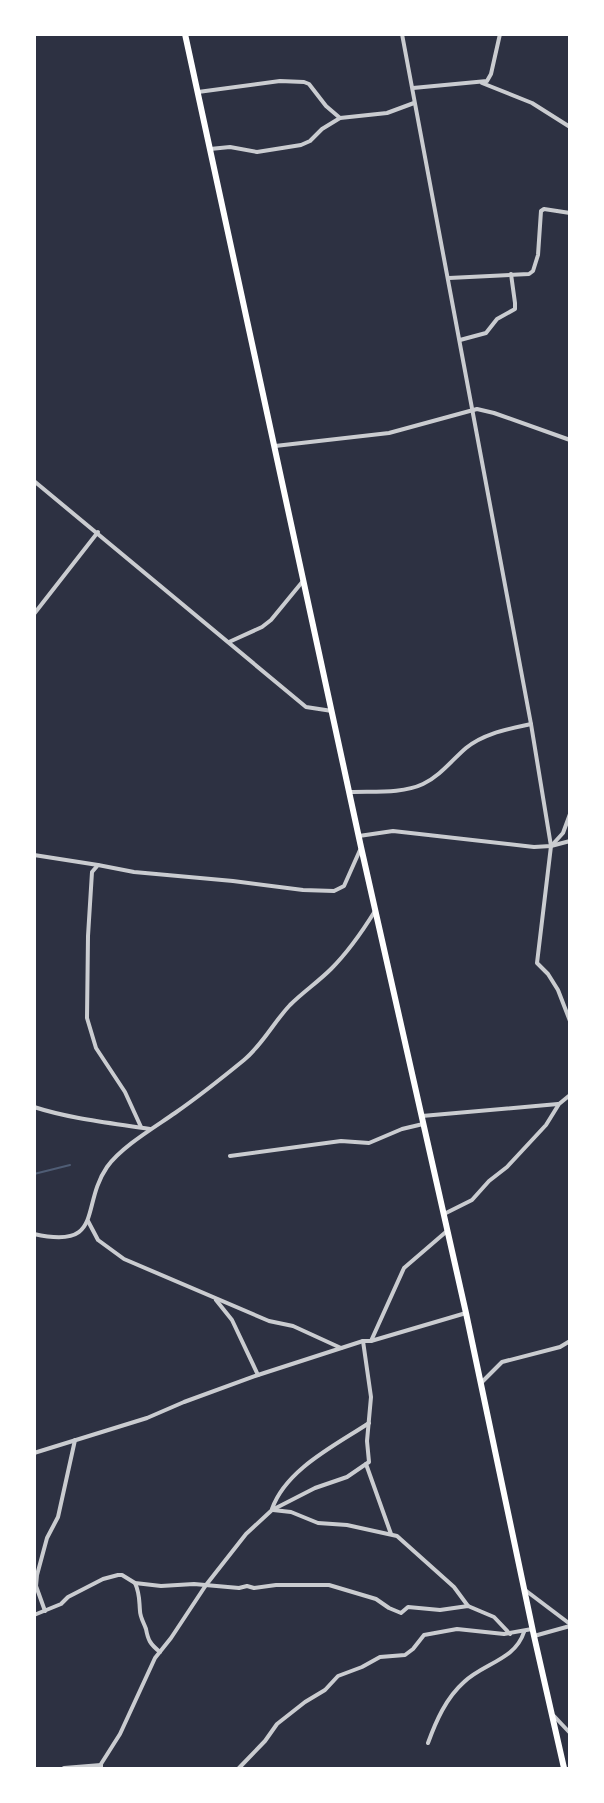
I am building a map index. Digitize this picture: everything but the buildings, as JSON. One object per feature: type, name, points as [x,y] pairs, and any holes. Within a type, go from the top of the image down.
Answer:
[{"type":"main road","points":[[185,34],[564,1768]]},
{"type":"street","points":[[402,34],[531,724],[551,846],[537,963],[553,981],[570,1021]]},
{"type":"street","points":[[413,88],[482,82],[489,78],[500,34]]},
{"type":"street","points":[[198,92],[280,81],[304,82],[309,84],[326,106],[340,118]]},
{"type":"street","points":[[482,82],[532,103],[570,127]]},
{"type":"street","points":[[210,149],[230,147],[257,152],[301,145],[310,141],[322,129],[340,118],[387,113],[414,104]]},
{"type":"street","points":[[449,278],[529,274],[533,271],[538,255],[542,211],[550,209],[570,213]]},
{"type":"street","points":[[460,340],[486,333],[497,319],[514,309],[511,274]]},
{"type":"street","points":[[274,446],[388,433],[477,409],[494,412],[570,440]]},
{"type":"street","points":[[34,481],[98,532],[306,708],[332,711]]},
{"type":"street","points":[[34,614],[98,532]]},
{"type":"street","points":[[228,642],[262,627],[271,620],[304,579]]},
{"type":"street","points":[[350,792],[401,790],[425,784],[475,742],[497,732],[531,724]]},
{"type":"street","points":[[551,846],[563,832],[570,814]]},
{"type":"street","points":[[359,836],[393,831],[512,845],[551,846],[570,841]]},
{"type":"street","points":[[34,855],[156,874],[303,890],[334,891],[344,886],[361,847]]},
{"type":"street","points":[[98,865],[90,878],[87,1018],[96,1048],[125,1092],[141,1127]]},
{"type":"street","points":[[34,1234],[65,1239],[72,1237],[82,1229],[106,1168],[151,1129],[244,1060],[261,1044],[289,1007],[330,970],[358,939],[375,910]]},
{"type":"street","points":[[444,1215],[471,1200],[489,1181],[507,1167],[546,1125],[559,1104],[570,1095]]},
{"type":"street","points":[[422,1116],[559,1104]]},
{"type":"street","points":[[34,1107],[151,1129]]},
{"type":"street","points":[[230,1156],[341,1141],[369,1143],[424,1124]]},
{"type":"street","points":[[87,1220],[98,1240],[124,1259],[269,1321],[292,1326],[341,1348]]},
{"type":"street","points":[[371,1341],[404,1268],[448,1231]]},
{"type":"street","points":[[213,1297],[232,1320],[258,1375]]},
{"type":"street","points":[[34,1453],[147,1418],[258,1375],[341,1348],[466,1313]]},
{"type":"street","points":[[64,1768],[101,1766],[120,1734],[151,1665],[206,1585],[246,1534],[272,1510],[315,1488],[347,1477],[369,1462],[367,1441],[370,1384],[363,1341]]},
{"type":"street","points":[[480,1384],[502,1362],[561,1347],[570,1341]]},
{"type":"street","points":[[272,1510],[281,1492],[310,1462],[334,1443],[369,1423]]},
{"type":"street","points":[[45,1611],[36,1586],[47,1538],[58,1517],[75,1440]]},
{"type":"street","points":[[366,1464],[391,1534]]},
{"type":"street","points":[[272,1510],[291,1512],[318,1523],[347,1525],[397,1536],[454,1587],[468,1606],[494,1617],[510,1634]]},
{"type":"street","points":[[34,1614],[61,1604],[68,1597],[109,1576],[122,1575],[135,1583],[161,1586],[206,1585],[254,1588],[276,1585],[330,1585],[376,1599],[400,1613],[408,1607],[440,1610],[468,1606]]},
{"type":"street","points":[[135,1583],[141,1597],[140,1613],[148,1642],[160,1652]]},
{"type":"street","points":[[524,1589],[570,1625]]},
{"type":"street","points":[[239,1768],[265,1741],[277,1724],[343,1674],[380,1657],[405,1655],[424,1635],[457,1629],[510,1634],[525,1631],[533,1633],[570,1625]]},
{"type":"street","points":[[428,1743],[445,1705],[462,1684],[481,1669],[516,1649],[525,1631]]},
{"type":"street","points":[[551,1712],[570,1733]]},
{"type":"waterway","points":[[34,1174],[70,1165]]}]
